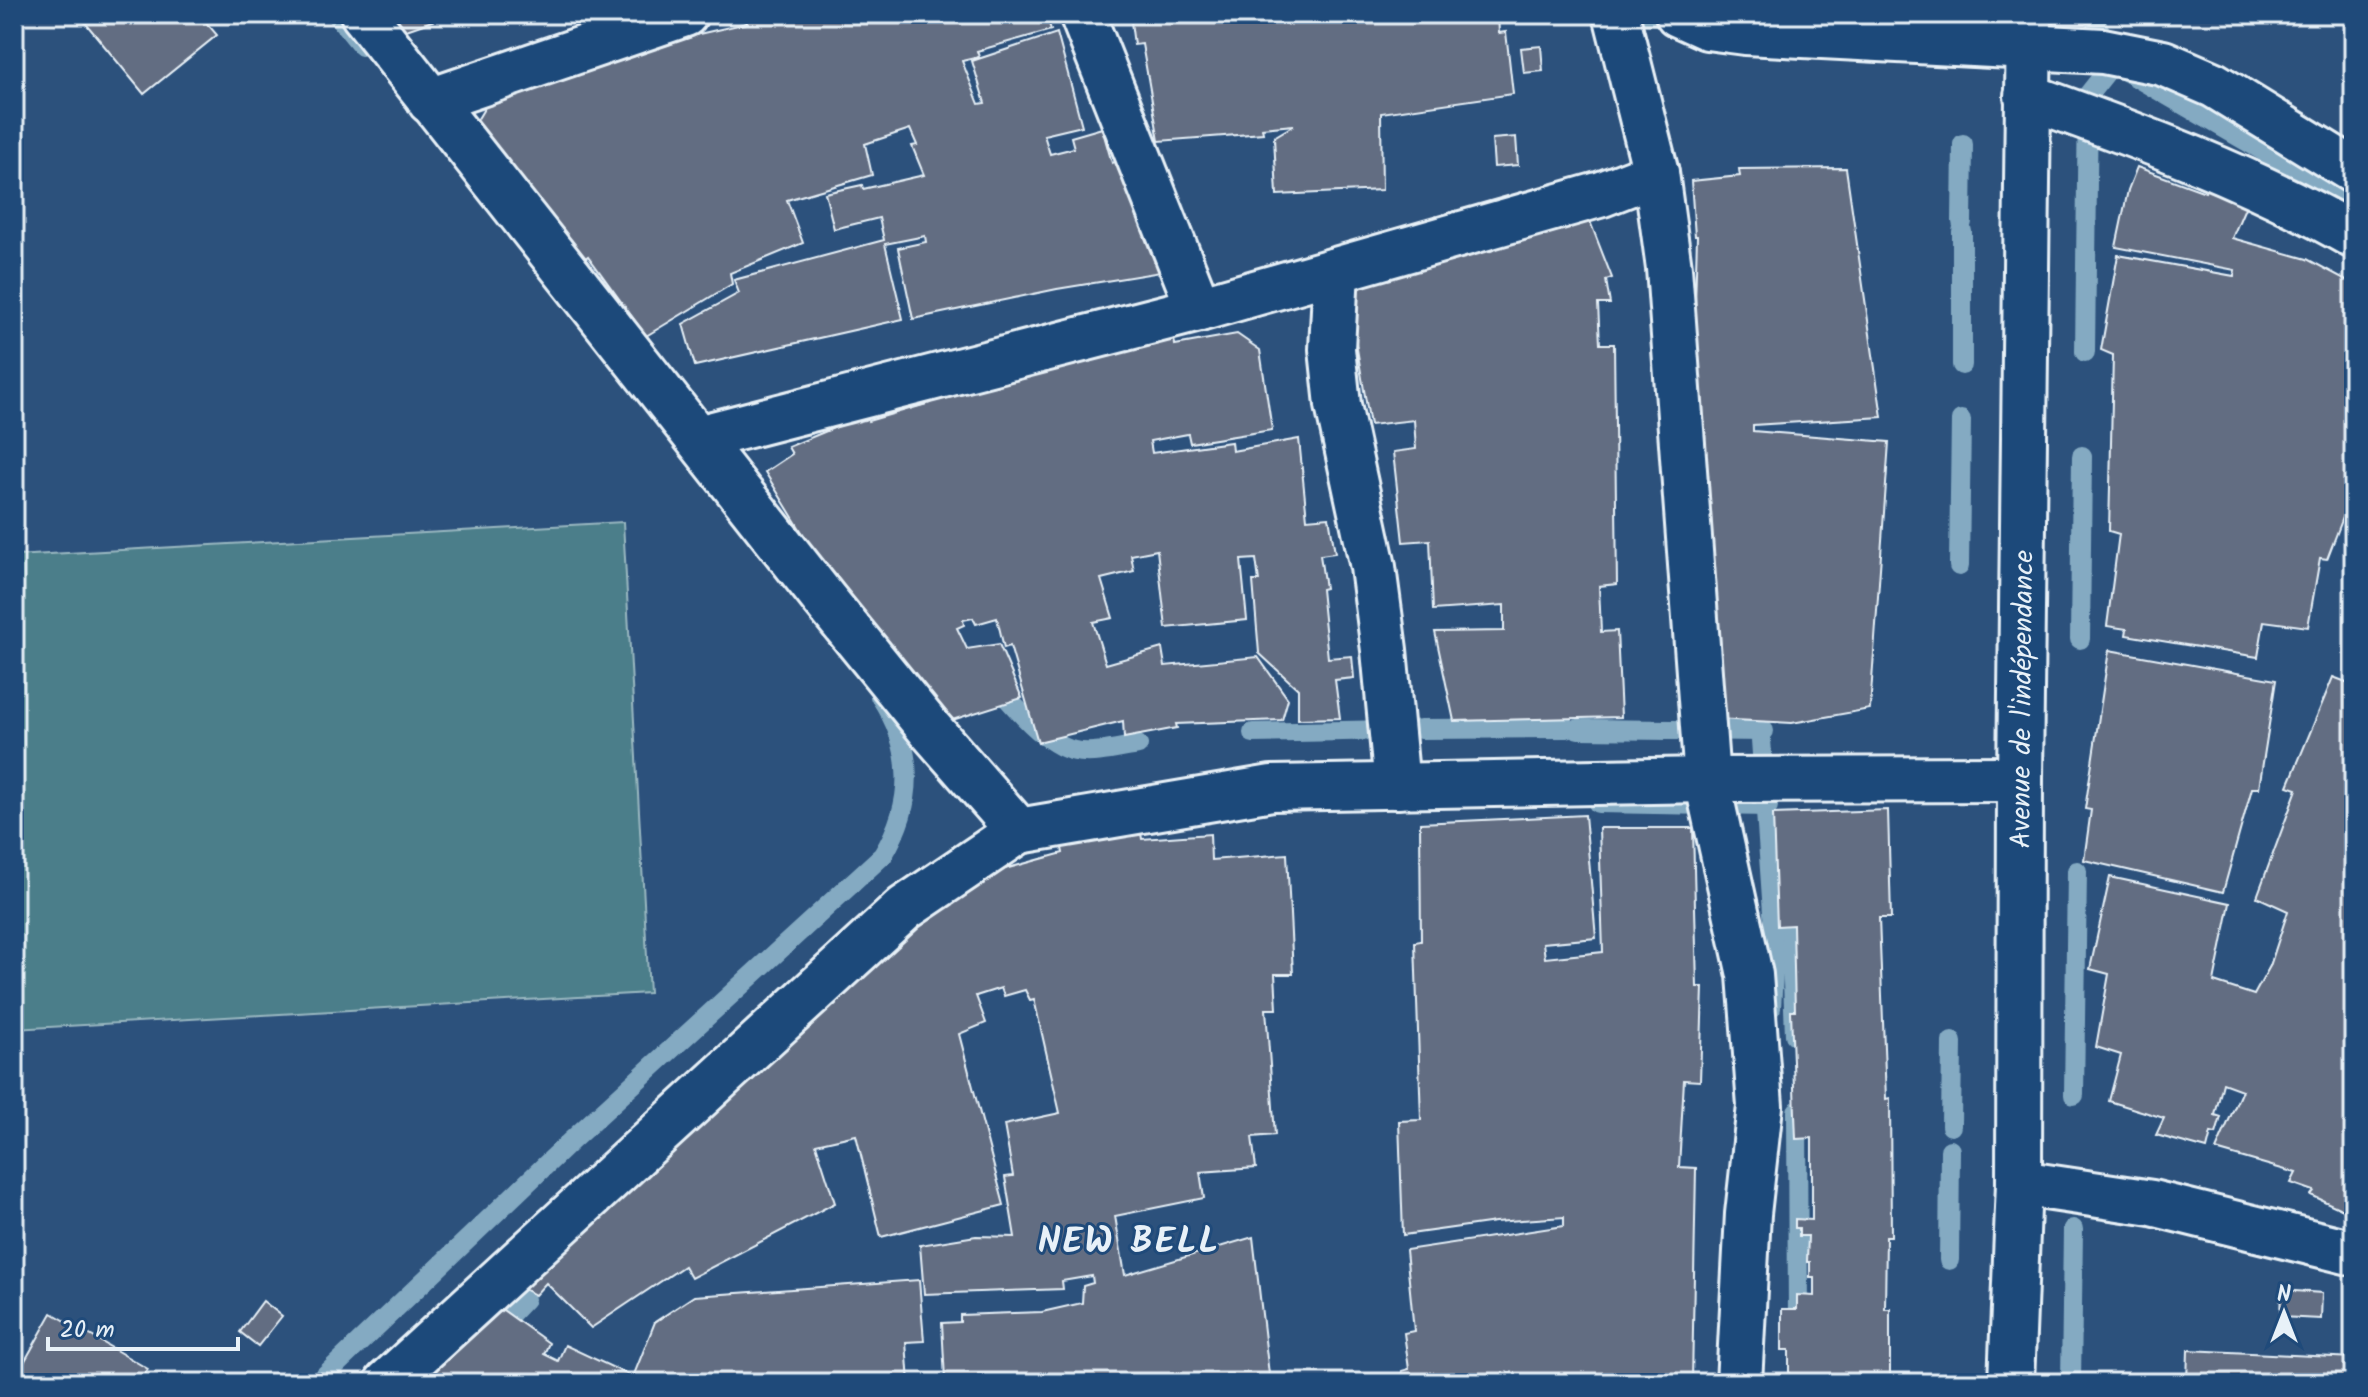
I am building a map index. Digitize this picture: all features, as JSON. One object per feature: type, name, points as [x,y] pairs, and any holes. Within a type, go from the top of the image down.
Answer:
[{"type":"street","points":[[363,14],[909,704],[1019,831]]},
{"type":"street","points":[[430,101],[685,14]]},
{"type":"street","points":[[1082,14],[1199,309]]},
{"type":"street","points":[[1616,14],[1656,173],[1669,268],[1707,780],[1750,975],[1760,1106],[1748,1214],[1739,1383]]},
{"type":"street","points":[[1678,14],[1707,27],[1745,32],[2028,30],[2103,51],[2163,63],[2214,85],[2354,171]]},
{"type":"street","name":"Avenue de l'indépendance","points":[[2011,1383],[2019,1183],[2028,30]]},
{"type":"street","points":[[2027,96],[2163,145],[2301,206],[2354,236]]},
{"type":"street","points":[[698,438],[1199,309],[1602,194],[1656,173]]},
{"type":"street","points":[[1336,270],[1332,349],[1338,405],[1373,567],[1397,786]]},
{"type":"street","points":[[387,1383],[905,908],[1019,831],[1272,788],[1707,780],[2020,779]]},
{"type":"street","points":[[2019,1183],[2152,1203],[2354,1253]]},
{"type":"green space","points":[[623,522],[649,993],[14,1029],[14,556]]},
{"type":"building","points":[[78,14],[199,14],[217,35],[144,94]]},
{"type":"building","points":[[380,14],[452,14],[392,35]]},
{"type":"building","points":[[761,14],[1046,14],[1051,30],[977,51],[979,57],[962,61],[979,104],[985,103],[972,61],[1057,33],[1082,126],[1044,135],[1050,154],[1074,148],[1071,137],[1102,128],[1112,163],[1121,160],[1156,240],[1161,272],[1057,289],[913,319],[898,248],[926,242],[925,236],[885,244],[903,319],[695,366],[683,324],[739,293],[734,280],[884,240],[879,218],[834,229],[825,193],[862,185],[863,189],[924,175],[912,146],[917,145],[910,129],[865,144],[872,175],[787,200],[803,243],[730,273],[732,284],[646,336],[588,256],[578,264],[470,132],[497,87],[638,48],[747,23],[746,17]]},
{"type":"building","points":[[1130,14],[1417,14],[1417,18],[1498,14],[1499,33],[1506,32],[1513,94],[1381,113],[1382,190],[1277,195],[1274,137],[1294,125],[1262,128],[1263,133],[1159,141],[1142,44],[1134,45]]},
{"type":"building","points":[[1541,46],[1543,71],[1524,73],[1521,48]]},
{"type":"building","points":[[1516,137],[1518,165],[1494,167],[1492,139]]},
{"type":"building","points":[[2137,167],[2205,192],[2206,189],[2247,203],[2232,238],[2307,259],[2354,284],[2354,489],[2327,559],[2320,558],[2308,627],[2264,621],[2258,657],[2126,635],[2127,629],[2107,626],[2119,534],[2109,531],[2113,355],[2101,350],[2118,255],[2234,276],[2235,270],[2116,247],[2128,190]]},
{"type":"building","points":[[1846,168],[1882,417],[1753,425],[1753,431],[1889,442],[1870,709],[1792,723],[1715,719],[1694,343],[1697,236],[1691,181],[1740,176],[1739,169]]},
{"type":"building","points":[[1586,211],[1612,278],[1606,280],[1610,304],[1598,304],[1600,344],[1614,344],[1617,584],[1599,586],[1601,632],[1617,631],[1621,717],[1454,721],[1435,632],[1504,631],[1504,605],[1433,610],[1430,540],[1403,542],[1393,452],[1416,449],[1414,420],[1370,425],[1345,279],[1488,242],[1491,251]]},
{"type":"building","points":[[1237,334],[1260,350],[1272,430],[1190,443],[1188,434],[1150,441],[1152,453],[1231,442],[1232,451],[1299,439],[1307,519],[1329,517],[1335,553],[1320,555],[1325,588],[1321,589],[1328,658],[1352,656],[1354,678],[1335,680],[1340,718],[1298,719],[1298,689],[1259,653],[1253,581],[1259,581],[1256,559],[1241,560],[1247,620],[1166,628],[1157,550],[1131,555],[1134,571],[1101,579],[1113,618],[1093,622],[1106,664],[1162,648],[1165,666],[1258,657],[1288,699],[1282,720],[1176,724],[1177,728],[1124,738],[1123,721],[1038,742],[1010,646],[1004,648],[997,618],[976,624],[973,618],[963,620],[964,625],[957,628],[967,649],[999,644],[1022,698],[949,721],[816,555],[765,472],[792,454],[788,447],[865,415],[868,421],[930,403],[927,390],[1174,338],[1175,345]]},
{"type":"building","points":[[2109,650],[2276,680],[2259,788],[2252,788],[2223,892],[2084,860],[2091,810],[2085,809]]},
{"type":"building","points":[[2333,677],[2354,685],[2354,1215],[2311,1195],[2314,1191],[2291,1183],[2296,1173],[2216,1150],[2242,1090],[2223,1083],[2215,1115],[2221,1117],[2216,1134],[2211,1133],[2207,1149],[2156,1135],[2164,1118],[2109,1101],[2121,1055],[2096,1047],[2109,974],[2090,969],[2110,877],[2230,903],[2214,982],[2254,995],[2270,966],[2288,911],[2257,897],[2297,789],[2288,786]]},
{"type":"building","points":[[1888,810],[1891,918],[1879,918],[1886,1099],[1890,1098],[1891,1236],[1886,1236],[1885,1309],[1890,1309],[1890,1383],[1789,1383],[1789,1350],[1782,1350],[1782,1309],[1797,1309],[1797,1295],[1814,1296],[1814,1277],[1810,1277],[1810,1262],[1807,1262],[1808,1236],[1799,1236],[1799,1228],[1795,1228],[1795,1219],[1812,1220],[1812,1138],[1796,1139],[1791,1011],[1795,1011],[1793,925],[1777,926],[1773,814]]},
{"type":"building","points":[[1585,815],[1596,938],[1543,943],[1545,958],[1603,952],[1599,828],[1693,828],[1697,987],[1703,987],[1700,1081],[1684,1080],[1679,1167],[1696,1168],[1692,1383],[1403,1383],[1402,1371],[1409,1369],[1404,1333],[1414,1331],[1406,1250],[1564,1226],[1564,1217],[1495,1222],[1403,1235],[1399,1121],[1421,1120],[1415,942],[1421,941],[1420,823]]},
{"type":"building","points":[[1140,828],[1142,839],[1210,834],[1211,860],[1287,854],[1293,974],[1275,974],[1277,1009],[1266,1009],[1275,1135],[1252,1137],[1256,1168],[1200,1172],[1204,1198],[1115,1216],[1125,1275],[1253,1237],[1270,1383],[932,1383],[931,1380],[945,1380],[942,1323],[960,1322],[960,1315],[1042,1312],[1082,1303],[1083,1286],[1093,1283],[1092,1276],[1062,1281],[1063,1289],[924,1294],[920,1245],[976,1236],[1015,1237],[1005,1177],[1013,1176],[1004,1125],[1060,1113],[1034,999],[1030,1000],[1025,990],[1004,996],[1001,988],[976,996],[986,1023],[959,1034],[1004,1205],[881,1237],[856,1135],[816,1144],[835,1203],[691,1278],[684,1266],[591,1328],[546,1283],[535,1295],[510,1282],[961,881],[1063,853],[1061,843]]},
{"type":"building","points":[[919,1280],[924,1341],[906,1342],[909,1383],[420,1383],[486,1298],[549,1343],[544,1354],[558,1361],[565,1345],[633,1377],[655,1322],[694,1296]]},
{"type":"building","points":[[2281,1290],[2322,1293],[2321,1319],[2280,1317]]},
{"type":"building","points":[[263,1301],[282,1316],[258,1346],[240,1332]]},
{"type":"building","points":[[52,1313],[148,1369],[140,1383],[20,1383],[14,1380]]},
{"type":"building","points":[[2188,1350],[2354,1358],[2354,1383],[2187,1383]]},
{"type":"waterway","points":[[336,14],[362,46]]},
{"type":"waterway","points":[[1633,14],[1681,18]]},
{"type":"waterway","points":[[2092,14],[2109,51]]},
{"type":"waterway","points":[[2122,69],[2354,203]]},
{"type":"waterway","points":[[2085,352],[2088,95],[2107,71]]},
{"type":"waterway","points":[[1962,222],[1963,144]]},
{"type":"waterway","points":[[1962,231],[1962,365]]},
{"type":"waterway","points":[[1959,566],[1961,420]]},
{"type":"waterway","points":[[2080,639],[2082,456]]},
{"type":"waterway","points":[[993,681],[1030,722],[1064,747],[1090,752],[1138,745]]},
{"type":"waterway","points":[[317,1383],[571,1141],[883,855],[901,815],[907,776],[900,736],[880,696]]},
{"type":"waterway","points":[[1758,696],[1775,942],[1771,1008]]},
{"type":"waterway","points":[[1420,729],[1567,728]]},
{"type":"waterway","points":[[1578,729],[1764,731]]},
{"type":"waterway","points":[[1253,733],[1390,730]]},
{"type":"waterway","points":[[1598,803],[1768,806]]},
{"type":"waterway","points":[[2074,1095],[2077,871]]},
{"type":"waterway","points":[[1790,899],[1795,1035]]},
{"type":"waterway","points":[[1951,1126],[1952,1042]]},
{"type":"waterway","points":[[1797,1111],[1798,1323]]},
{"type":"waterway","points":[[1949,1260],[1950,1150]]},
{"type":"waterway","points":[[2071,1383],[2073,1229]]},
{"type":"waterway","points":[[492,1334],[525,1299]]},
{"type":"district","name":"NEW BELL","points":[[1129,1239]]}]
